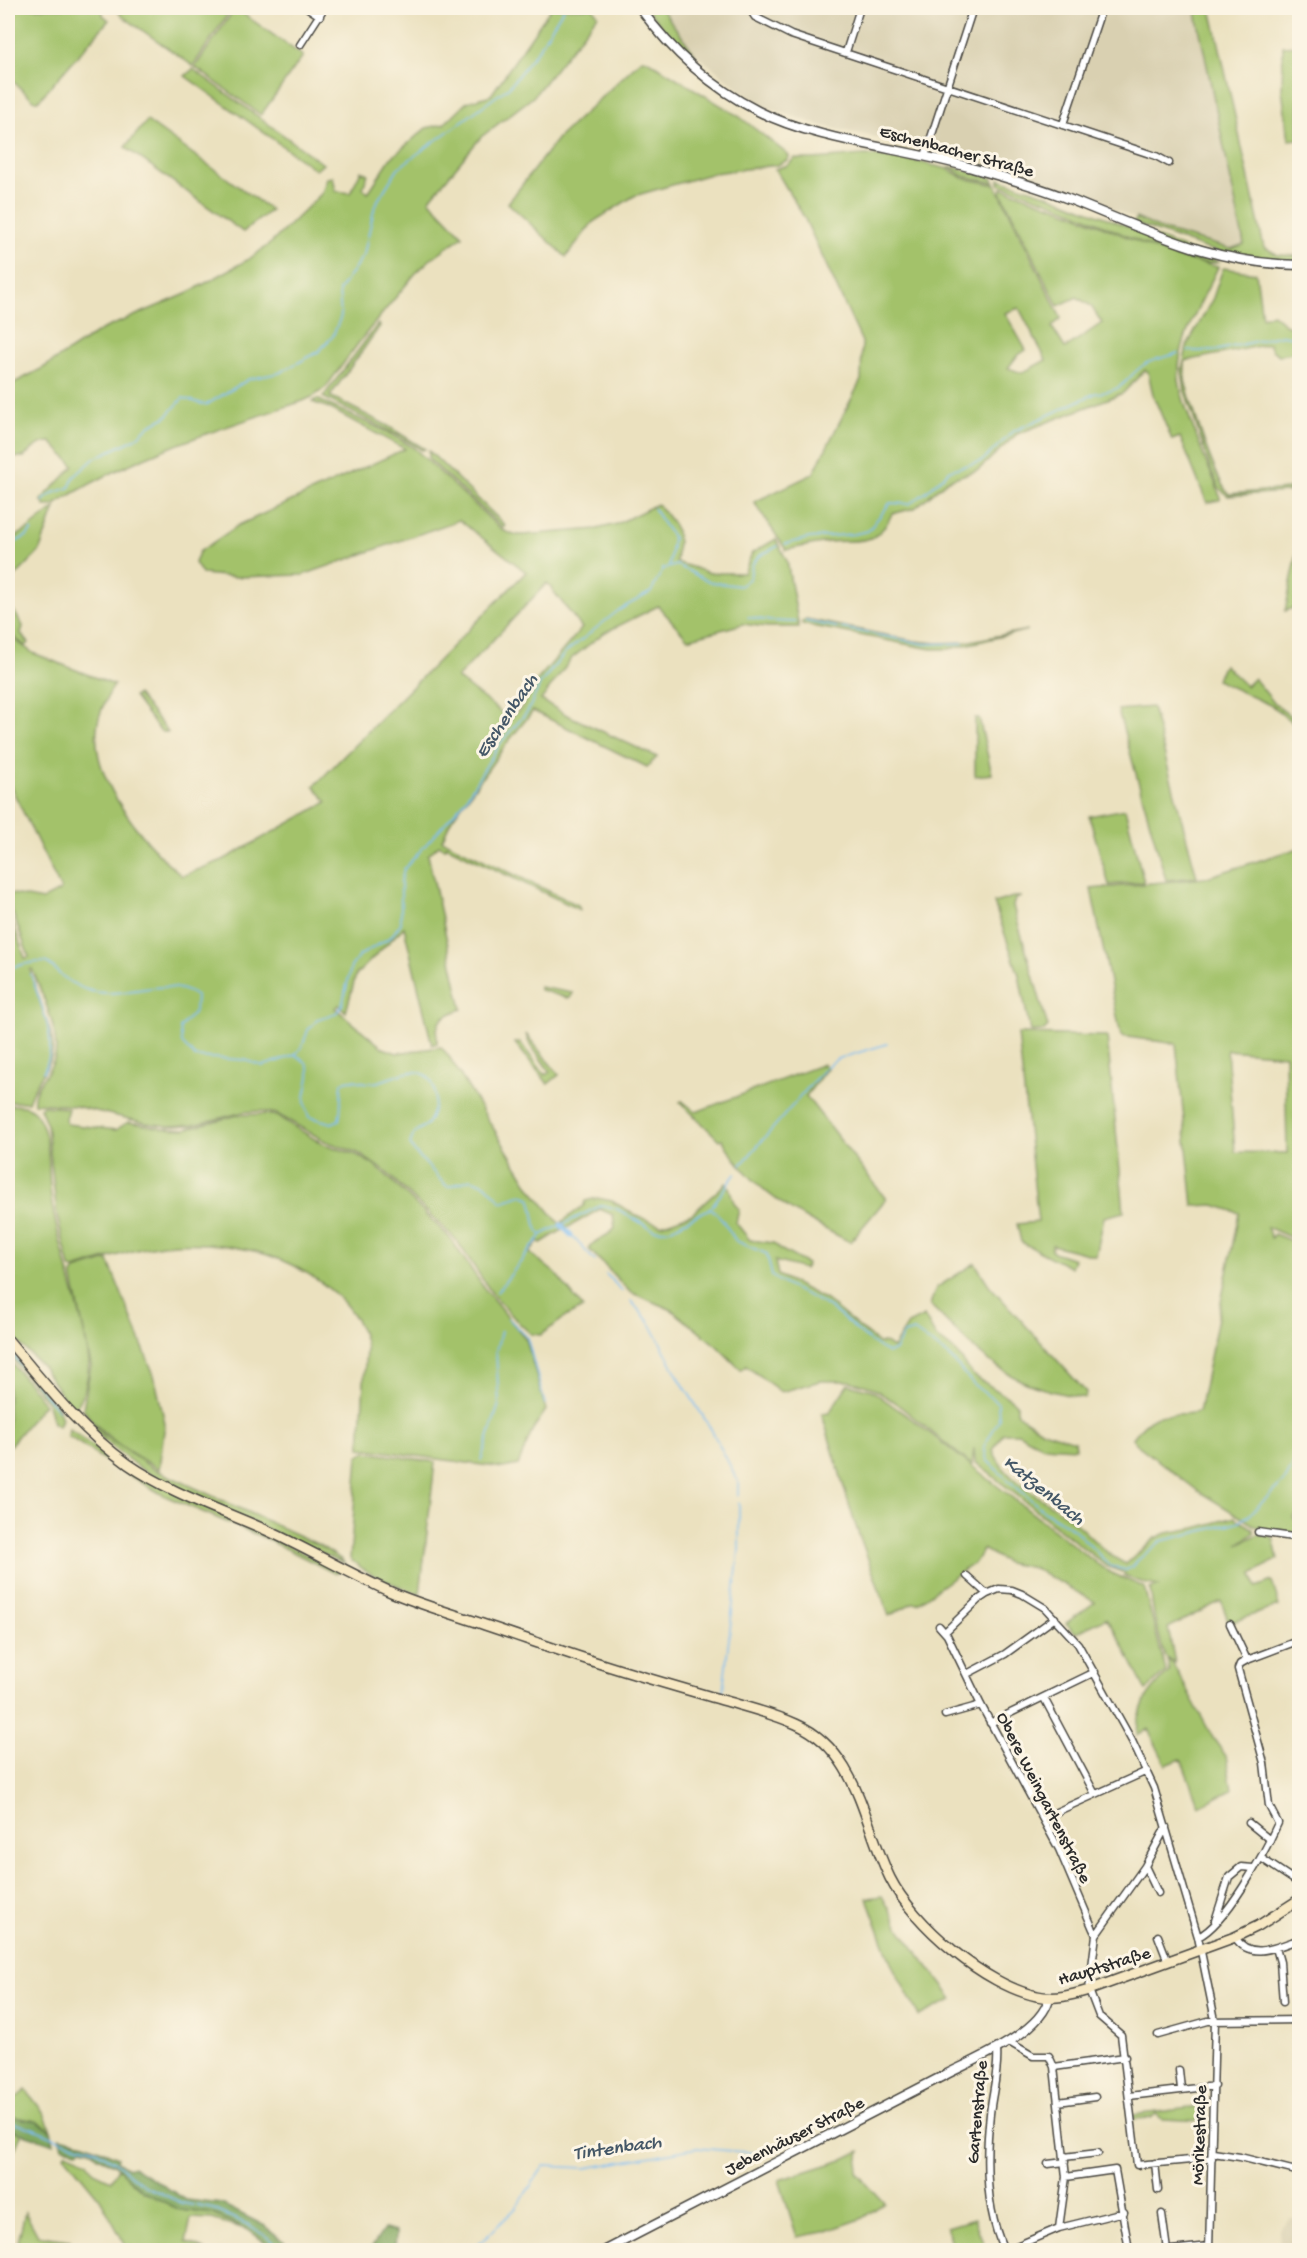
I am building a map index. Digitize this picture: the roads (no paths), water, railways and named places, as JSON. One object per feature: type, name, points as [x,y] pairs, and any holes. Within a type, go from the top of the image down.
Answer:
[{"type":"main road","points":[[8,1340],[73,1416],[95,1437],[126,1462],[158,1483],[306,1548],[406,1598],[608,1666],[777,1717],[813,1733],[829,1745],[851,1780],[889,1876],[899,1893],[932,1930],[972,1965],[1025,1993],[1050,1998]]},
{"type":"main road","name":"Hauptstraße","points":[[1050,1998],[1089,1990],[1236,1937],[1258,1926],[1299,1899]]},
{"type":"street","points":[[308,8],[320,16]]},
{"type":"street","points":[[300,45],[324,8]]},
{"type":"street","name":"Eschenbacher Straße","points":[[640,8],[683,60],[711,82],[760,112],[813,131],[925,156],[1064,197],[1194,249],[1240,261],[1299,266]]},
{"type":"street","points":[[749,8],[755,17],[791,35],[1063,124],[1156,156],[1169,163]]},
{"type":"street","points":[[846,52],[860,8]]},
{"type":"street","points":[[925,156],[973,8]]},
{"type":"street","points":[[1063,124],[1102,8]]},
{"type":"street","points":[[1258,1532],[1299,1538]]},
{"type":"street","points":[[945,1632],[987,1594],[967,1576]]},
{"type":"street","name":"Mörikestraße","points":[[987,1594],[999,1590],[1012,1590],[1033,1600],[1055,1618],[1078,1644],[1095,1672],[1147,1771],[1198,1937],[1215,2020],[1209,2248]]},
{"type":"street","points":[[967,1674],[1005,1654],[1055,1618]]},
{"type":"street","points":[[1230,1624],[1247,1660]]},
{"type":"street","name":"Obere Weingartenstraße","points":[[939,1626],[945,1632],[990,1724],[1059,1849],[1096,1935]]},
{"type":"street","points":[[1198,1937],[1205,1934],[1224,1914],[1261,1858],[1278,1822],[1269,1806],[1264,1763],[1238,1669],[1240,1664],[1247,1660],[1299,1640]]},
{"type":"street","points":[[990,1724],[1095,1672]]},
{"type":"street","points":[[1044,1698],[1095,1794]]},
{"type":"street","points":[[945,1715],[981,1706]]},
{"type":"street","points":[[1043,1818],[1147,1771]]},
{"type":"street","points":[[1249,1823],[1270,1840]]},
{"type":"street","points":[[1166,1827],[1145,1866],[1096,1935],[1089,1990],[1099,2016],[1121,2035],[1137,2165],[1213,2155],[1240,2157],[1299,2172]]},
{"type":"street","points":[[1261,1858],[1299,1884]]},
{"type":"street","points":[[1145,1866],[1158,1893]]},
{"type":"street","points":[[1214,1923],[1229,1876],[1241,1867],[1253,1868]]},
{"type":"street","name":"Hauptstraße","points":[[1158,1936],[1168,1962]]},
{"type":"street","points":[[1236,1937],[1243,1946],[1257,1951],[1269,1951],[1299,1939]]},
{"type":"street","points":[[1276,1948],[1280,1962],[1283,2002]]},
{"type":"street","name":"Gartenstraße","points":[[1006,2250],[994,2220],[988,2179],[989,2115],[997,2050],[1036,2019],[1045,2010],[1050,1998]]},
{"type":"street","points":[[1158,2035],[1215,2020],[1299,2020]]},
{"type":"street","points":[[1009,2042],[1033,2056],[1049,2056],[1054,2067],[1066,2177],[1059,2228]]},
{"type":"street","name":"Jebenhäuser Straße","points":[[606,2250],[997,2050]]},
{"type":"street","points":[[1054,2067],[1125,2057]]},
{"type":"street","points":[[1179,2070],[1181,2089]]},
{"type":"street","points":[[1129,2096],[1215,2086]]},
{"type":"street","points":[[1058,2102],[1095,2097]]},
{"type":"street","points":[[1048,2164],[1098,2153]]},
{"type":"street","points":[[1155,2163],[1158,2190]]},
{"type":"street","points":[[1066,2177],[1115,2170],[1129,2250]]},
{"type":"street","points":[[1006,2250],[1059,2228],[1124,2212]]},
{"type":"street","points":[[1162,2214],[1169,2250],[1209,2248]]},
{"type":"waterway","points":[[43,501],[53,493],[69,488],[74,477],[95,458],[135,439],[150,425],[166,417],[183,398],[206,405],[249,379],[279,373],[318,352],[333,336],[341,316],[339,291],[364,254],[375,205],[398,168],[509,87],[537,51],[564,8]]},
{"type":"waterway","name":"Eschenbach","points":[[1188,351],[1214,351],[1282,335],[1300,338]]},
{"type":"waterway","name":"Eschenbach","points":[[785,544],[810,538],[868,531],[890,503],[909,504],[950,470],[982,461],[1014,431],[1096,393],[1114,390],[1145,364],[1178,353]]},
{"type":"waterway","points":[[653,508],[673,538],[669,566]]},
{"type":"waterway","points":[[8,546],[27,536],[32,530]]},
{"type":"waterway","name":"Eschenbach","points":[[8,968],[44,962],[50,964],[76,985],[104,993],[158,987],[184,990],[196,996],[195,1011],[180,1028],[182,1043],[195,1057],[245,1060],[263,1066],[295,1055],[302,1047],[308,1030],[318,1019],[336,1013],[342,1006],[351,967],[359,956],[391,937],[401,923],[401,881],[404,869],[463,803],[501,742],[528,711],[540,684],[565,653],[619,610],[651,592],[663,569],[677,565],[710,582],[740,586],[750,578],[752,565],[759,556],[778,546]]},
{"type":"waterway","points":[[748,617],[796,622]]},
{"type":"waterway","points":[[805,621],[925,644],[963,643]]},
{"type":"waterway","points":[[31,974],[49,1036],[50,1048],[43,1072]]},
{"type":"waterway","points":[[741,1165],[825,1068],[837,1059],[887,1044]]},
{"type":"waterway","name":"Katzenbach","points":[[295,1055],[307,1063],[309,1068],[305,1100],[309,1117],[332,1123],[339,1120],[342,1083],[350,1080],[372,1083],[413,1072],[425,1075],[433,1087],[435,1102],[431,1118],[412,1138],[410,1144],[414,1151],[448,1187],[471,1179],[486,1185],[502,1202],[522,1195],[530,1198],[536,1226],[541,1235],[602,1205],[617,1209],[654,1230],[668,1230],[711,1208],[721,1218],[736,1241],[767,1254],[772,1276],[825,1305],[880,1348],[889,1353],[895,1350],[904,1334],[914,1331],[949,1356],[974,1385],[998,1403],[999,1420],[984,1446],[987,1460],[1044,1511],[1074,1529],[1110,1566],[1126,1570],[1161,1541],[1238,1522],[1248,1516],[1286,1479],[1300,1452]]},
{"type":"waterway","points":[[712,1206],[736,1173]]},
{"type":"waterway","points":[[561,1225],[571,1235]]},
{"type":"waterway","points":[[571,1235],[595,1261]]},
{"type":"waterway","points":[[497,1292],[541,1236]]},
{"type":"waterway","points":[[606,1274],[622,1291]]},
{"type":"waterway","points":[[631,1301],[650,1323],[679,1378],[711,1429],[738,1481],[738,1495]]},
{"type":"waterway","points":[[508,1318],[527,1337],[545,1404]]},
{"type":"waterway","points":[[481,1460],[499,1404],[496,1351],[501,1331]]},
{"type":"waterway","points":[[8,1349],[58,1410]]},
{"type":"waterway","points":[[723,1691],[739,1550],[739,1503]]},
{"type":"waterway","name":"Tintenbach","points":[[8,2122],[32,2128],[66,2142],[92,2148],[114,2161],[145,2186],[182,2203],[213,2209],[251,2226],[286,2250]]},
{"type":"waterway","name":"Tintenbach","points":[[473,2250],[515,2209],[544,2166],[586,2168],[697,2148],[769,2154]]}]
